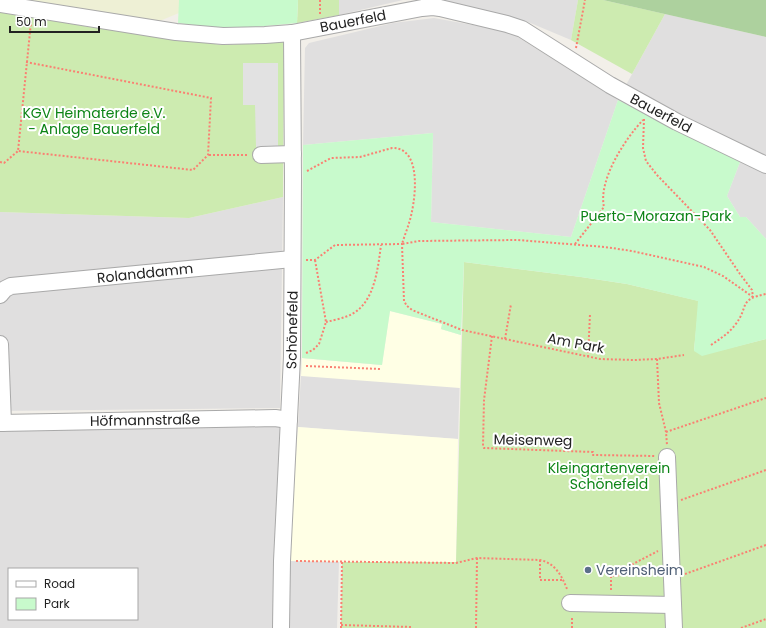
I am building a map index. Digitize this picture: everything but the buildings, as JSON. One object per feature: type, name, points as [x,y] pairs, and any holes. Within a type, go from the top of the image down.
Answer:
[{"type":"street","name":"Bauerfeld","points":[[0,4],[209,36],[245,36],[292,33],[433,3],[517,27],[529,33],[610,85],[645,112],[712,140],[766,165]]},
{"type":"street","name":"Schönefeld","points":[[281,628],[282,561],[291,361],[293,178],[292,33]]},
{"type":"street","points":[[255,155],[293,154]]},
{"type":"street","name":"Rolanddamm","points":[[0,295],[5,289],[11,286],[292,259]]},
{"type":"street","points":[[0,344],[2,423]]},
{"type":"street","name":"Höfmannstraße","points":[[2,423],[275,418],[289,420]]},
{"type":"street","points":[[667,457],[674,628]]},
{"type":"street","points":[[570,603],[673,605]]},
{"type":"path","points":[[574,62],[585,0]]},
{"type":"path","points":[[18,151],[32,9]]},
{"type":"path","points":[[0,162],[4,162],[18,151],[193,170],[208,155],[211,98],[26,62]]},
{"type":"path","points":[[575,244],[604,207],[603,191],[606,180],[624,143],[645,112]]},
{"type":"path","points":[[645,112],[643,148],[646,161],[657,175],[710,230],[752,290],[753,297]]},
{"type":"path","points":[[293,178],[331,158],[360,157],[392,148],[398,148],[403,151],[408,155],[412,162],[414,188],[410,218],[402,244]]},
{"type":"path","points":[[208,155],[255,155]]},
{"type":"path","points":[[292,259],[315,260],[335,245],[381,245],[402,244],[419,241],[482,240],[518,240],[575,244],[632,251],[696,265],[723,276],[753,297]]},
{"type":"path","name":"Am Park","points":[[402,244],[404,301],[407,306],[412,310],[462,330],[588,357],[612,360],[657,359],[684,355]]},
{"type":"path","points":[[326,322],[352,314],[366,302],[378,270],[381,245]]},
{"type":"path","points":[[291,361],[316,348],[319,344],[326,322],[315,260]]},
{"type":"path","points":[[711,345],[734,326],[738,321],[746,302],[753,297],[766,294]]},
{"type":"path","points":[[505,339],[511,304]]},
{"type":"path","points":[[588,357],[590,314]]},
{"type":"path","name":"Meisenweg","points":[[492,336],[484,400],[484,448],[593,452],[593,455],[667,457]]},
{"type":"path","points":[[657,359],[659,403],[666,432],[667,457]]},
{"type":"path","points":[[291,361],[380,369]]},
{"type":"path","points":[[666,432],[766,398]]},
{"type":"path","points":[[669,505],[766,470]]},
{"type":"path","points":[[610,576],[631,574],[632,565],[671,543]]},
{"type":"path","points":[[672,579],[766,545]]},
{"type":"path","points":[[282,561],[456,563],[477,558],[540,560],[553,565],[564,580],[570,603]]},
{"type":"path","points":[[476,628],[477,558]]},
{"type":"path","points":[[540,560],[540,580],[564,580]]},
{"type":"path","points":[[342,562],[341,626],[412,627]]},
{"type":"path","points":[[741,628],[766,619]]},
{"type":"shaded area","points":[[27,0],[179,0],[179,13],[157,22]]},
{"type":"shaded area","points":[[339,0],[403,0],[339,15]]},
{"type":"shaded area","points":[[444,0],[578,0],[571,40],[528,22],[444,3]]},
{"type":"shaded area","points":[[665,14],[766,37],[766,157],[626,85]]},
{"type":"shaded area","points":[[434,18],[495,29],[513,34],[618,100],[571,237],[431,222],[433,133],[303,145],[305,48],[309,43],[393,23]]},
{"type":"shaded area","points":[[243,63],[278,63],[278,147],[256,147],[255,105],[243,105]]},
{"type":"shaded area","points":[[740,162],[766,174],[766,239],[746,217],[740,217],[727,196]]},
{"type":"shaded area","points":[[283,197],[280,408],[0,411],[0,212],[189,218]]},
{"type":"shaded area","points":[[390,311],[442,324],[441,329],[461,335],[460,388],[301,376],[302,358],[382,365]]},
{"type":"shaded area","points":[[441,329],[461,335],[458,439],[298,427],[302,358],[382,365]]},
{"type":"shaded area","points":[[289,420],[289,561],[339,562],[337,628],[0,628],[0,423]]},
{"type":"shaded area","points":[[298,427],[458,439],[456,563],[289,561]]},
{"type":"green space","points":[[179,0],[298,0],[297,23],[253,27],[218,28],[178,23]]},
{"type":"green space","points":[[298,0],[339,0],[339,15],[297,23]]},
{"type":"green space","points":[[578,0],[603,0],[665,14],[632,74],[571,40]]},
{"type":"green space","points":[[603,0],[766,0],[766,37]]},
{"type":"green space","name":"KGV Heimaterde e.V. - Anlage Bauerfeld","points":[[0,11],[89,27],[222,45],[284,42],[283,197],[189,218],[0,212]]},
{"type":"green space","name":"Puerto-Morazan-Park","points":[[618,100],[740,162],[727,196],[740,217],[746,217],[766,239],[766,339],[702,356],[694,351],[698,301],[627,284],[464,262],[461,335],[441,329],[442,324],[390,311],[382,365],[302,358],[303,145],[433,133],[431,222],[571,237]]},
{"type":"green space","name":"Kleingartenverein Schönefeld","points":[[464,262],[627,284],[699,301],[694,350],[702,355],[766,339],[766,628],[341,628],[342,562],[456,562]]},
{"type":"place","name":"Vereinsheim","points":[[588,570]]}]
